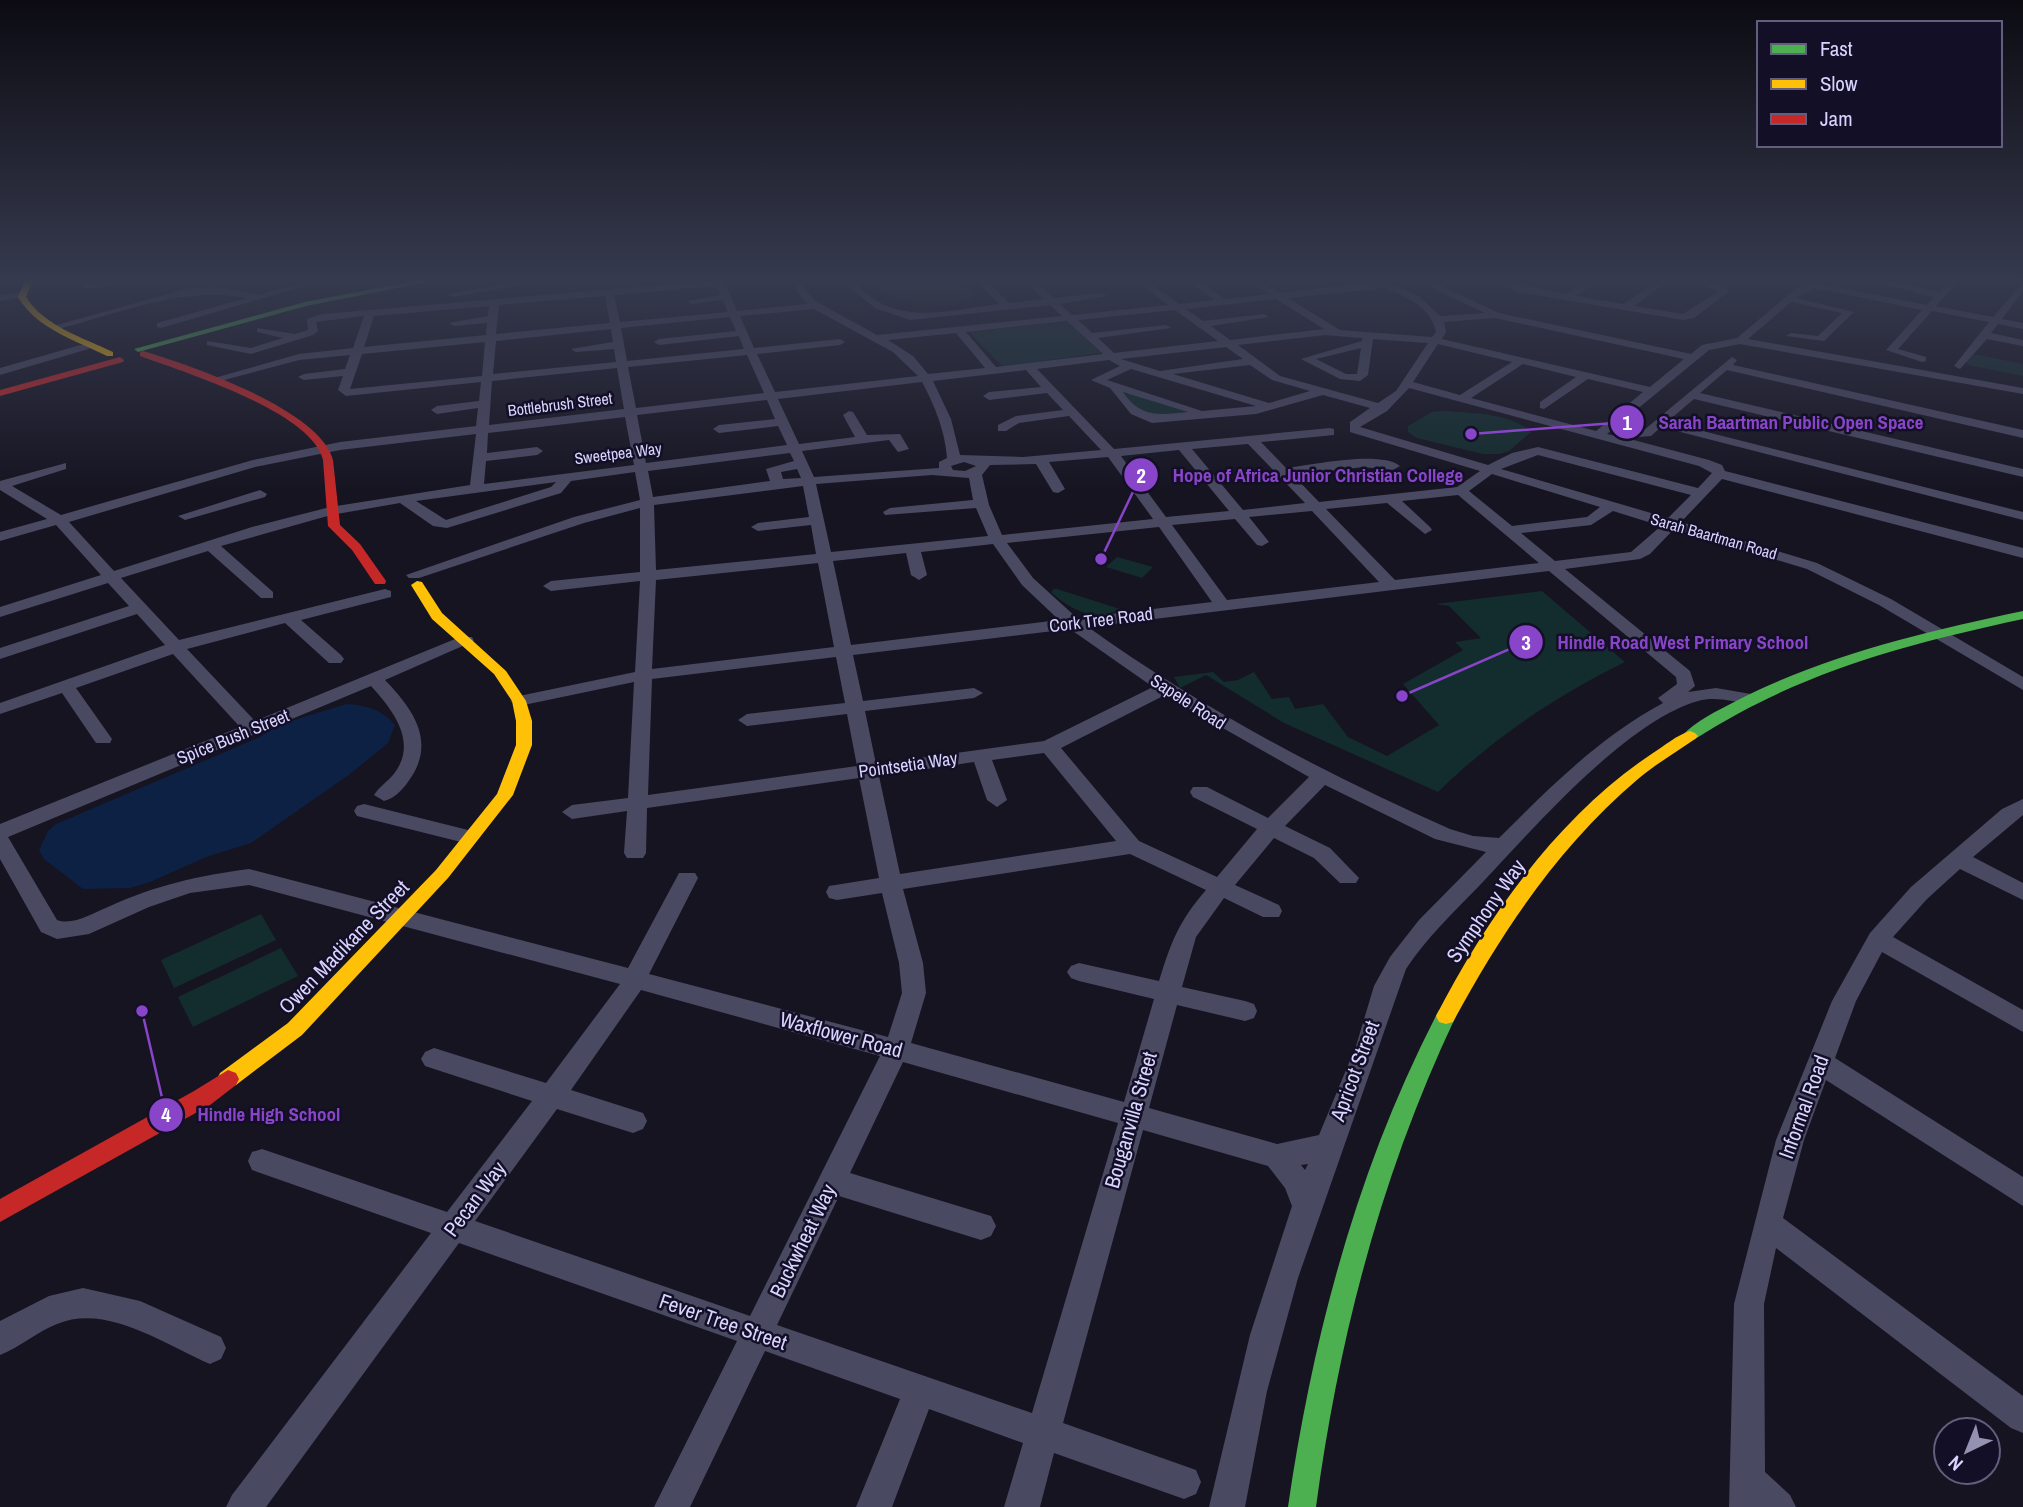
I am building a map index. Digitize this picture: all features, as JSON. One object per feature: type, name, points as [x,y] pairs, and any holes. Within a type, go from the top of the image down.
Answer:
[{"type":"street","points":[[113,350],[214,380],[266,402],[308,429],[326,449]]},
{"type":"street","points":[[0,372],[135,350]]},
{"type":"street","points":[[214,380],[276,362],[364,350]]},
{"type":"street","points":[[423,361],[425,350]]},
{"type":"street","points":[[477,488],[489,350]]},
{"type":"street","points":[[620,350],[647,502],[648,576],[635,853]]},
{"type":"street","points":[[357,351],[344,390],[353,394],[487,380],[556,377],[622,365],[765,350]]},
{"type":"street","points":[[814,350],[818,358]]},
{"type":"street","points":[[898,350],[909,357],[925,378],[950,427],[953,442],[951,467]]},
{"type":"street","points":[[976,350],[993,370]]},
{"type":"street","points":[[1106,350],[1130,365],[1271,407]]},
{"type":"street","name":"Bottlebrush Street","points":[[196,497],[326,449],[596,416],[630,407],[741,404],[769,396],[1163,350]]},
{"type":"street","points":[[1239,350],[1276,377],[1379,410]]},
{"type":"street","points":[[1335,350],[1306,359],[1327,371],[1356,379],[1364,373],[1366,350]]},
{"type":"street","points":[[1340,426],[1379,410],[1406,384],[1430,350]]},
{"type":"street","points":[[1479,350],[1652,391]]},
{"type":"street","points":[[1658,350],[1693,358]]},
{"type":"street","points":[[1605,437],[1652,391],[1703,350]]},
{"type":"street","points":[[1605,437],[1645,434],[1725,366],[1739,350]]},
{"type":"street","points":[[1793,350],[2023,391]]},
{"type":"street","points":[[1892,350],[1900,355],[1972,368]]},
{"type":"street","points":[[1949,364],[1965,350]]},
{"type":"street","points":[[255,351],[276,362]]},
{"type":"street","name":"Buckwheat Way","points":[[672,1507],[896,1050],[914,993],[911,963],[891,885],[809,481],[750,352]]},
{"type":"street","points":[[0,393],[120,353]]},
{"type":"street","points":[[1461,399],[1522,360]]},
{"type":"street","points":[[1157,373],[1253,361]]},
{"type":"street","points":[[1130,365],[1097,379],[1207,415]]},
{"type":"street","points":[[1028,366],[1110,452],[1222,605]]},
{"type":"street","points":[[1725,366],[2023,433]]},
{"type":"street","points":[[304,377],[350,372]]},
{"type":"street","points":[[1544,404],[1585,376]]},
{"type":"street","points":[[1406,384],[1709,464],[1719,474],[2023,552]]},
{"type":"street","points":[[1115,387],[1118,395],[1144,418],[1207,415],[1271,407],[1323,391]]},
{"type":"street","points":[[989,396],[1050,389]]},
{"type":"street","points":[[1692,395],[1851,439],[2023,474]]},
{"type":"street","points":[[437,410],[485,404]]},
{"type":"street","points":[[1002,428],[1016,420],[1073,412]]},
{"type":"street","points":[[849,415],[863,439]]},
{"type":"street","points":[[719,429],[780,422]]},
{"type":"street","points":[[1658,423],[2023,516]]},
{"type":"street","name":"Sarah Baartman Road","points":[[413,579],[579,520],[647,502],[778,484],[1304,433],[1340,426],[1823,570],[1936,632],[2023,685]]},
{"type":"street","name":"Sweetpea Way","points":[[0,612],[210,545],[330,511],[477,488],[863,439],[893,436],[903,449]]},
{"type":"street","points":[[1250,438],[1392,586]]},
{"type":"street","points":[[1772,450],[1781,439]]},
{"type":"street","points":[[953,442],[976,466]]},
{"type":"street","points":[[1182,445],[1262,542]]},
{"type":"street","name":"Owen Madikane Street","points":[[326,449],[330,511],[337,530],[356,547],[413,579],[437,616]]},
{"type":"street","points":[[480,458],[537,451]]},
{"type":"street","points":[[551,586],[1461,491],[1488,470],[1521,454],[1542,451],[1700,493]]},
{"type":"street","points":[[1040,459],[1058,489]]},
{"type":"street","points":[[1871,476],[1876,461]]},
{"type":"street","points":[[1282,471],[1363,463],[1393,466]]},
{"type":"street","points":[[778,484],[773,469],[801,464]]},
{"type":"street","points":[[1,485],[61,466]]},
{"type":"street","name":"Sapele Road","points":[[976,466],[979,498]]},
{"type":"street","name":"Sapele Road","points":[[951,467],[979,498],[1000,539],[1032,587],[1074,623],[1166,687],[1240,734],[1321,777],[1458,839],[1484,846],[1504,845]]},
{"type":"street","name":"Cork Tree Road","points":[[519,701],[644,675],[1640,554],[1719,474]]},
{"type":"street","points":[[403,498],[438,523],[447,524],[556,490],[564,486],[565,478]]},
{"type":"street","points":[[1,485],[59,520],[252,729]]},
{"type":"street","points":[[1461,491],[1553,566]]},
{"type":"street","points":[[0,537],[59,520],[196,497],[260,494]]},
{"type":"street","points":[[185,516],[196,497]]},
{"type":"street","points":[[890,512],[979,498]]},
{"type":"street","points":[[1390,498],[1425,530]]},
{"type":"street","points":[[1511,530],[1591,521],[1611,506]]},
{"type":"street","points":[[758,527],[817,520]]},
{"type":"street","points":[[210,545],[267,596]]},
{"type":"street","name":"Owen Madikane Street","points":[[0,1211],[164,1121],[253,1063],[327,999],[475,836],[505,795],[524,745],[524,721],[519,701],[499,671],[437,616],[383,588],[356,547]]},
{"type":"street","points":[[912,548],[919,575]]},
{"type":"street","name":"Apricot Street","points":[[1553,566],[1687,678],[1682,689],[1641,712],[1637,720],[1638,728]]},
{"type":"street","points":[[0,709],[176,646],[309,614],[413,579]]},
{"type":"street","points":[[0,654],[139,608]]},
{"type":"street","name":"Symphony Way","points":[[1302,1507],[1316,1408],[1370,1198],[1400,1111],[1430,1043],[1464,978],[1513,903],[1582,821],[1657,757],[1704,725],[1751,699],[1861,653],[1936,632],[2023,615]]},
{"type":"street","points":[[289,618],[335,659]]},
{"type":"street","name":"Spice Bush Street","points":[[0,832],[466,641]]},
{"type":"street","points":[[373,679],[406,713],[413,732],[410,765],[403,778],[384,796]]},
{"type":"street","points":[[66,686],[103,739]]},
{"type":"street","name":"Pointsetia Way","points":[[572,812],[1049,746],[1166,687]]},
{"type":"street","points":[[747,720],[974,693]]},
{"type":"street","name":"Apricot Street","points":[[1227,1507],[1240,1435],[1272,1308],[1327,1144],[1366,1054],[1377,1006],[1396,966],[1430,918],[1481,871],[1571,779],[1638,728],[1701,694],[1751,699]]},
{"type":"street","points":[[1049,746],[1132,846],[1271,911]]},
{"type":"street","points":[[981,755],[997,800]]},
{"type":"street","name":"Bouganvilla Street","points":[[1022,1507],[1184,937],[1219,888],[1271,827],[1321,777]]},
{"type":"street","points":[[1200,792],[1329,857],[1348,878]]},
{"type":"street","name":"Informal Road","points":[[1778,1507],[1747,1493],[1749,1304],[1767,1223],[1790,1140],[1844,1001],[1878,939],[1919,893],[2023,806]]},
{"type":"street","points":[[364,811],[461,835]]},
{"type":"street","name":"Sapele Road","points":[[1458,839],[1475,856],[1481,871]]},
{"type":"street","name":"Waxflower Road","points":[[0,840],[49,926],[57,931],[80,928],[161,894],[232,878],[272,882],[1277,1156],[1301,1154],[1327,1144]]},
{"type":"street","points":[[837,892],[1132,846]]},
{"type":"street","points":[[1958,859],[2023,892]]},
{"type":"street","name":"Pecan Way","points":[[244,1507],[454,1228],[634,981],[687,878]]},
{"type":"street","points":[[1878,939],[2023,1021]]},
{"type":"street","points":[[1079,972],[1245,1012]]},
{"type":"street","points":[[434,1059],[633,1121]]},
{"type":"street","points":[[1820,1062],[2023,1193]]},
{"type":"street","points":[[1277,1156],[1296,1180],[1306,1204]]},
{"type":"street","name":"Fever Tree Street","points":[[262,1161],[1184,1482]]},
{"type":"street","points":[[833,1181],[981,1226]]},
{"type":"street","points":[[1767,1223],[2023,1416]]},
{"type":"street","points":[[0,1339],[51,1310],[70,1304],[87,1303],[107,1305],[210,1348]]},
{"type":"street","points":[[874,1507],[919,1391]]},
{"type":"green space","points":[[987,350],[1098,350],[1101,353],[1002,366]]},
{"type":"green space","points":[[1973,354],[2023,364],[2023,376],[1968,365],[1966,362]]},
{"type":"green space","points":[[1130,393],[1192,413],[1148,418],[1121,394]]},
{"type":"green space","points":[[1445,411],[1502,418],[1531,432],[1509,451],[1483,454],[1417,438],[1408,432],[1408,426],[1432,412]]},
{"type":"green space","points":[[1117,557],[1153,567],[1142,578],[1106,567]]},
{"type":"green space","points":[[1054,589],[1120,609],[1101,615],[1083,612],[1058,598],[1051,592]]},
{"type":"green space","points":[[1542,591],[1625,662],[1574,689],[1526,720],[1459,772],[1438,792],[1284,723],[1206,675],[1180,688],[1174,677],[1213,672],[1224,682],[1238,680],[1254,672],[1272,699],[1289,697],[1295,709],[1323,704],[1348,737],[1387,756],[1439,725],[1403,684],[1463,650],[1455,642],[1481,638],[1449,606],[1435,604]]},
{"type":"green space","points":[[261,914],[276,940],[174,988],[161,960]]},
{"type":"green space","points":[[281,948],[298,976],[193,1027],[178,997]]},
{"type":"water","points":[[347,704],[374,709],[390,720],[395,725],[388,743],[350,774],[251,843],[206,857],[130,888],[83,889],[44,859],[39,850],[48,831],[56,824],[258,738],[284,723]]},
{"type":"traffic: fast","points":[[1690,736],[1767,691],[1808,674],[1936,634],[2023,615]]},
{"type":"traffic: fast","points":[[1302,1507],[1322,1383],[1353,1255],[1395,1130],[1419,1071],[1446,1016]]},
{"type":"traffic: slow","points":[[102,350],[110,354]]},
{"type":"traffic: slow","points":[[228,1079],[295,1029],[442,874],[505,795],[524,745],[524,721],[519,701],[499,671],[437,616],[417,585]]},
{"type":"traffic: slow","points":[[1446,1016],[1505,917],[1551,857],[1576,829],[1632,776],[1690,736]]},
{"type":"traffic: jam","points":[[143,354],[273,407],[316,436],[326,451],[328,460],[334,526],[356,547],[380,581]]},
{"type":"traffic: jam","points":[[0,393],[120,360]]},
{"type":"traffic: jam","points":[[0,1211],[202,1098],[228,1079]]},
{"type":"place","name":"Sarah Baartman Public Open Space","points":[[1471,434]]},
{"type":"place","name":"Hope of Africa Junior Christian College","points":[[1101,559]]},
{"type":"place","name":"Hindle Road West Primary School","points":[[1402,696]]},
{"type":"place","name":"Hindle High School","points":[[142,1011]]}]
